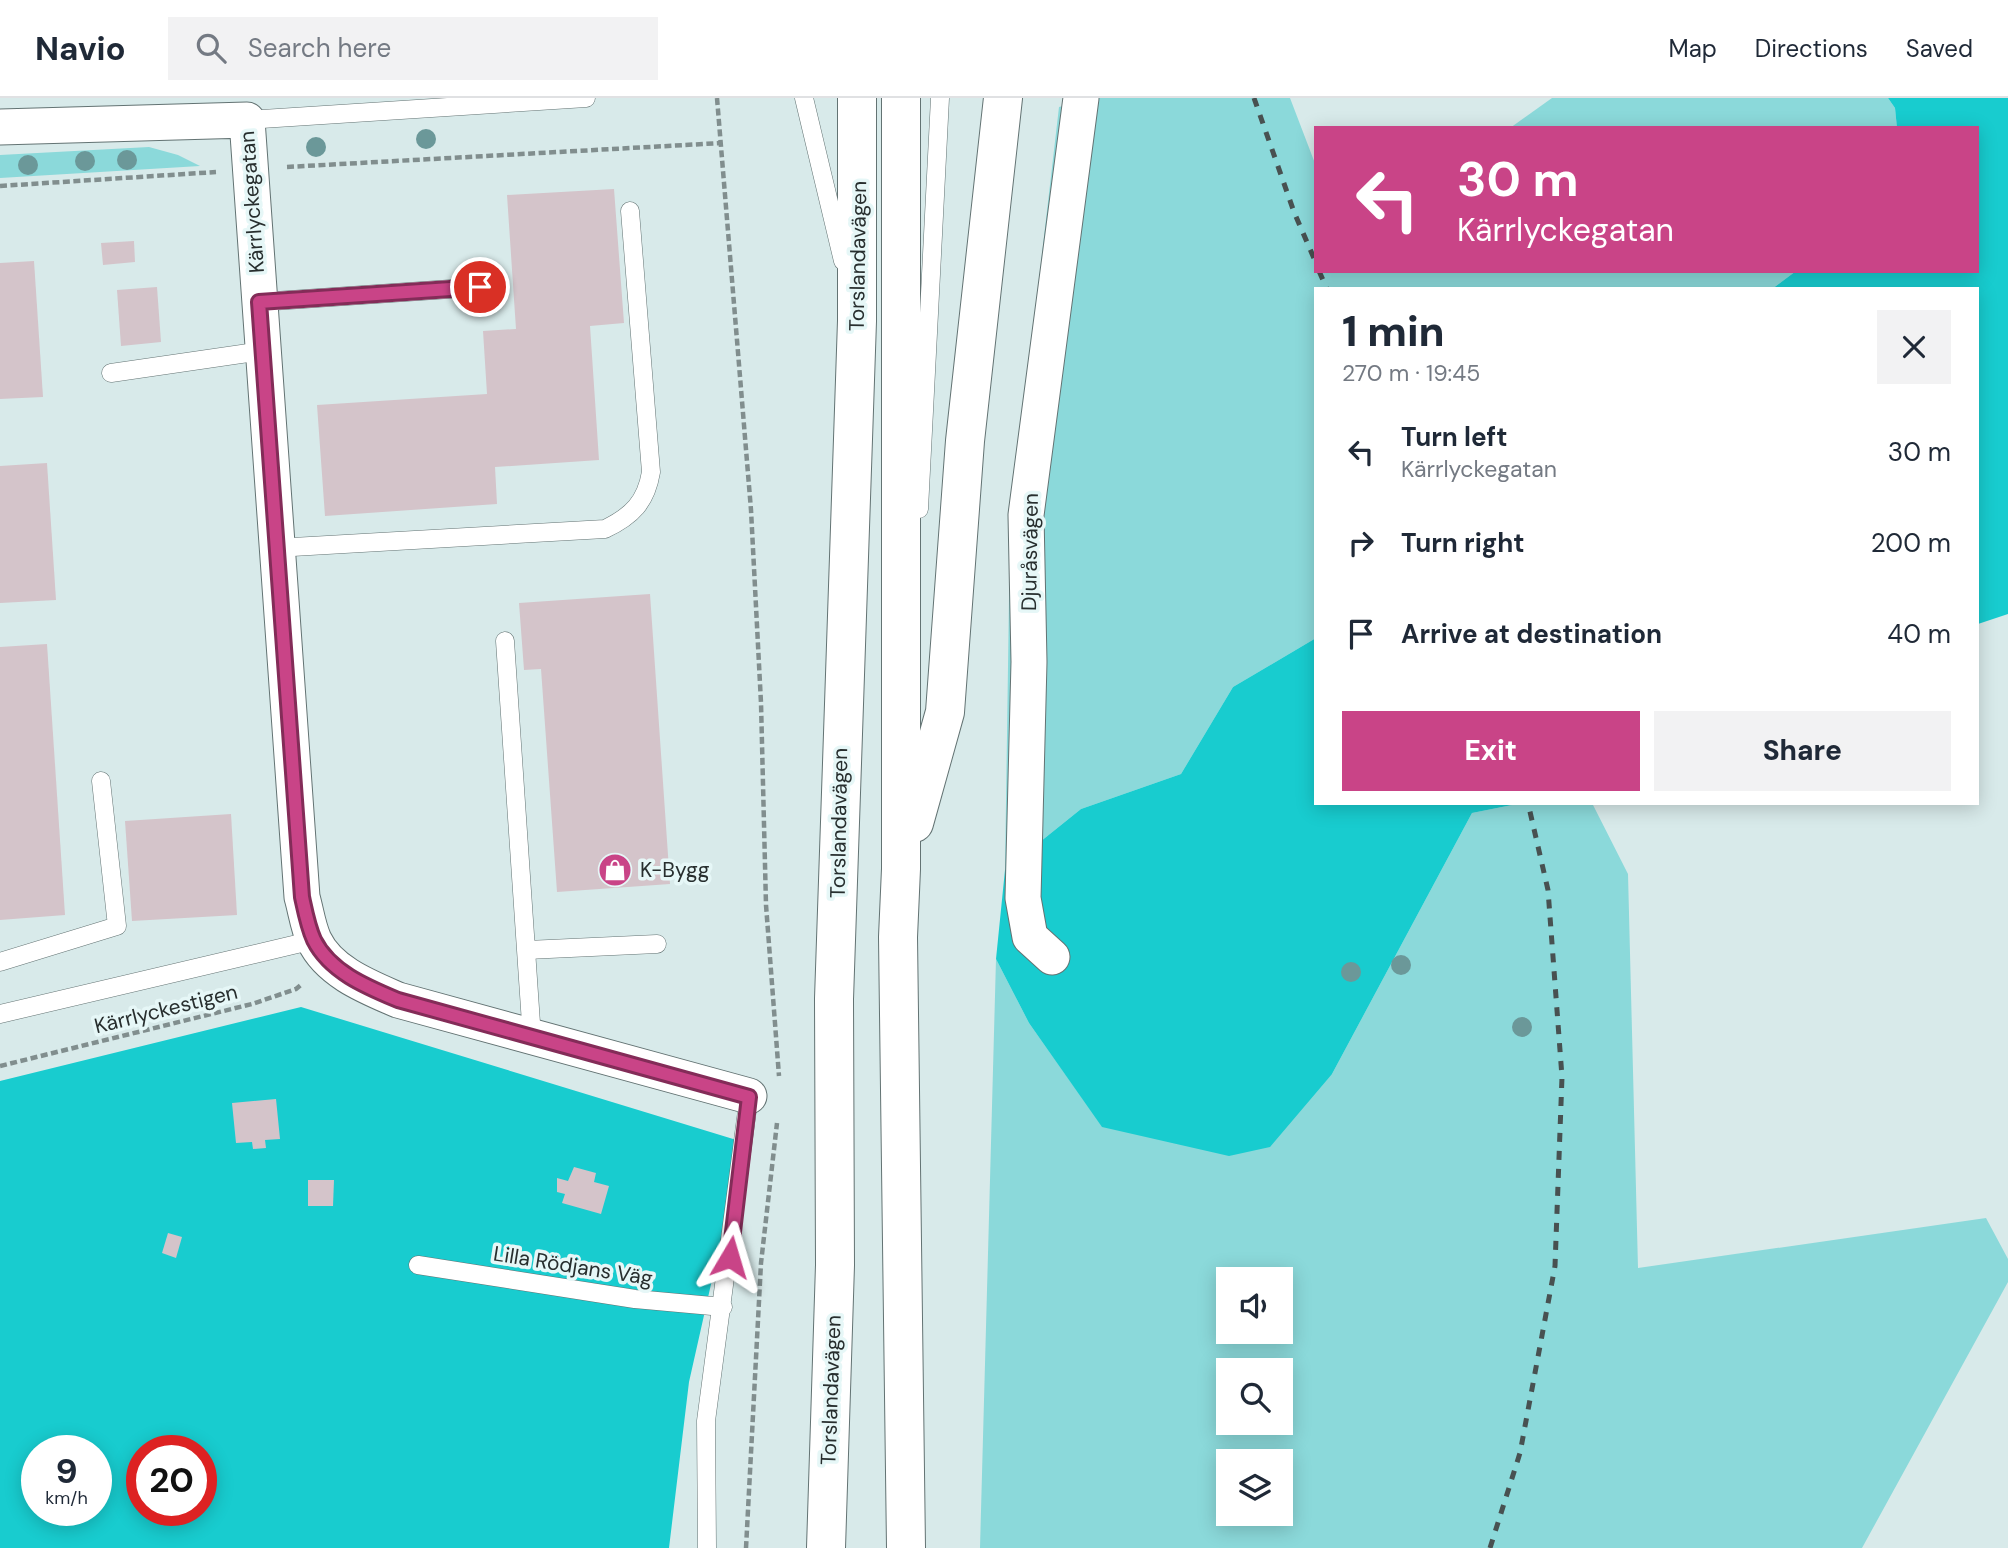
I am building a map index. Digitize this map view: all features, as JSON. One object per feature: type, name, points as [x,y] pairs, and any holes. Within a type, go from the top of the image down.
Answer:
[{"type":"main road","points":[[840,98],[859,188]]},
{"type":"main road","name":"Torslandavägen","points":[[826,1548],[835,1265],[834,999],[837,865],[852,518],[857,321],[857,98]]},
{"type":"main road","name":"Torslandavägen","points":[[901,98],[901,869],[898,937],[905,1548]]},
{"type":"main road","points":[[901,869],[945,712],[965,441],[1003,98]]},
{"type":"street","name":"Djuråsvägen","points":[[1052,957],[1030,937],[1023,898],[1030,662],[1026,515],[1081,98]]},
{"type":"street","name":"Kärrlyckegatan","points":[[0,127],[247,120],[275,548],[302,897],[321,950]]},
{"type":"street","points":[[321,950],[359,983],[398,1000],[749,1097]]},
{"type":"lane","points":[[288,98],[288,117]]},
{"type":"lane","points":[[247,120],[586,98]]},
{"type":"lane","points":[[804,98],[857,321]]},
{"type":"lane","points":[[901,869],[940,98]]},
{"type":"lane","points":[[275,548],[605,529],[637,508],[647,493],[651,472],[630,211]]},
{"type":"lane","points":[[259,302],[480,287]]},
{"type":"lane","points":[[111,373],[262,351]]},
{"type":"lane","points":[[505,641],[532,1038]]},
{"type":"lane","points":[[0,962],[117,926],[101,781]]},
{"type":"lane","points":[[527,950],[657,944]]},
{"type":"lane","points":[[0,1014],[321,950]]},
{"type":"lane","points":[[707,1548],[706,1421],[749,1097]]},
{"type":"lane","name":"Lilla Rödjans Väg","points":[[418,1265],[635,1300],[723,1307]]},
{"type":"path","points":[[717,98],[751,510],[761,703],[766,905],[779,1078]]},
{"type":"path","points":[[0,186],[720,142]]},
{"type":"path","name":"Kärrlyckestigen","points":[[0,1066],[252,1004],[296,989],[321,950]]},
{"type":"path","points":[[746,1548],[761,1263],[778,1115]]},
{"type":"shaded area","points":[[1094,98],[1290,98],[1314,161],[1314,273],[1793,273],[1775,287],[1314,287],[1314,639],[1233,687],[1181,774],[1081,809],[1005,870],[1010,531],[1059,107]]},
{"type":"shaded area","points":[[1552,98],[1888,98],[1895,108],[1897,126],[1513,126]]},
{"type":"shaded area","points":[[1888,98],[2008,98],[2008,614],[1979,624],[1979,287],[1775,287],[1793,273],[1979,273],[1979,126],[1897,126],[1895,108]]},
{"type":"shaded area","points":[[149,147],[178,155],[200,166],[0,178],[0,155]]},
{"type":"shaded area","points":[[1314,639],[1314,805],[1512,805],[1472,813],[1332,1074],[1270,1147],[1229,1156],[1102,1127],[1029,1023],[996,959],[1005,870],[1081,809],[1181,774],[1233,687]]},
{"type":"shaded area","points":[[1512,805],[1593,805],[1628,874],[1638,1268],[1986,1218],[2008,1259],[2008,1282],[1862,1548],[980,1548],[996,959],[1029,1023],[1102,1126],[1332,1074],[1472,813]]},
{"type":"shaded area","points":[[301,1007],[743,1142],[689,1382],[669,1548],[0,1548],[0,1081]]},
{"type":"building","points":[[614,189],[624,323],[590,326],[599,460],[495,467],[497,504],[325,516],[317,405],[487,394],[483,331],[516,329],[507,195]]},
{"type":"building","points":[[134,241],[135,262],[103,265],[101,243]]},
{"type":"building","points":[[34,261],[43,397],[0,399],[0,263]]},
{"type":"building","points":[[157,287],[161,342],[121,346],[117,290]]},
{"type":"building","points":[[47,463],[56,600],[0,603],[0,466]]},
{"type":"building","points":[[650,594],[670,884],[557,892],[541,669],[524,670],[519,603]]},
{"type":"building","points":[[47,644],[65,915],[0,920],[0,647]]},
{"type":"building","points":[[231,814],[237,915],[132,921],[125,821]]},
{"type":"building","points":[[276,1099],[280,1139],[265,1140],[266,1148],[253,1149],[252,1142],[236,1143],[232,1103]]},
{"type":"building","points":[[574,1167],[596,1173],[594,1182],[609,1186],[601,1214],[562,1203],[565,1194],[557,1192],[557,1178],[568,1181]]},
{"type":"building","points":[[308,1180],[334,1180],[333,1206],[308,1206]]},
{"type":"building","points":[[168,1233],[182,1237],[176,1258],[162,1253]]},
{"type":"railway","points":[[1254,98],[1294,212],[1314,258]]},
{"type":"railway","points":[[1320,273],[1326,287]]},
{"type":"railway","points":[[1490,1548],[1520,1453],[1555,1266],[1562,1077],[1548,890],[1528,805]]},
{"type":"place","name":"K-Bygg","points":[[615,870]]},
{"type":"route","points":[[480,287],[259,302],[302,897],[314,940],[329,961],[359,983],[398,1000],[749,1097],[730,1257]]}]
